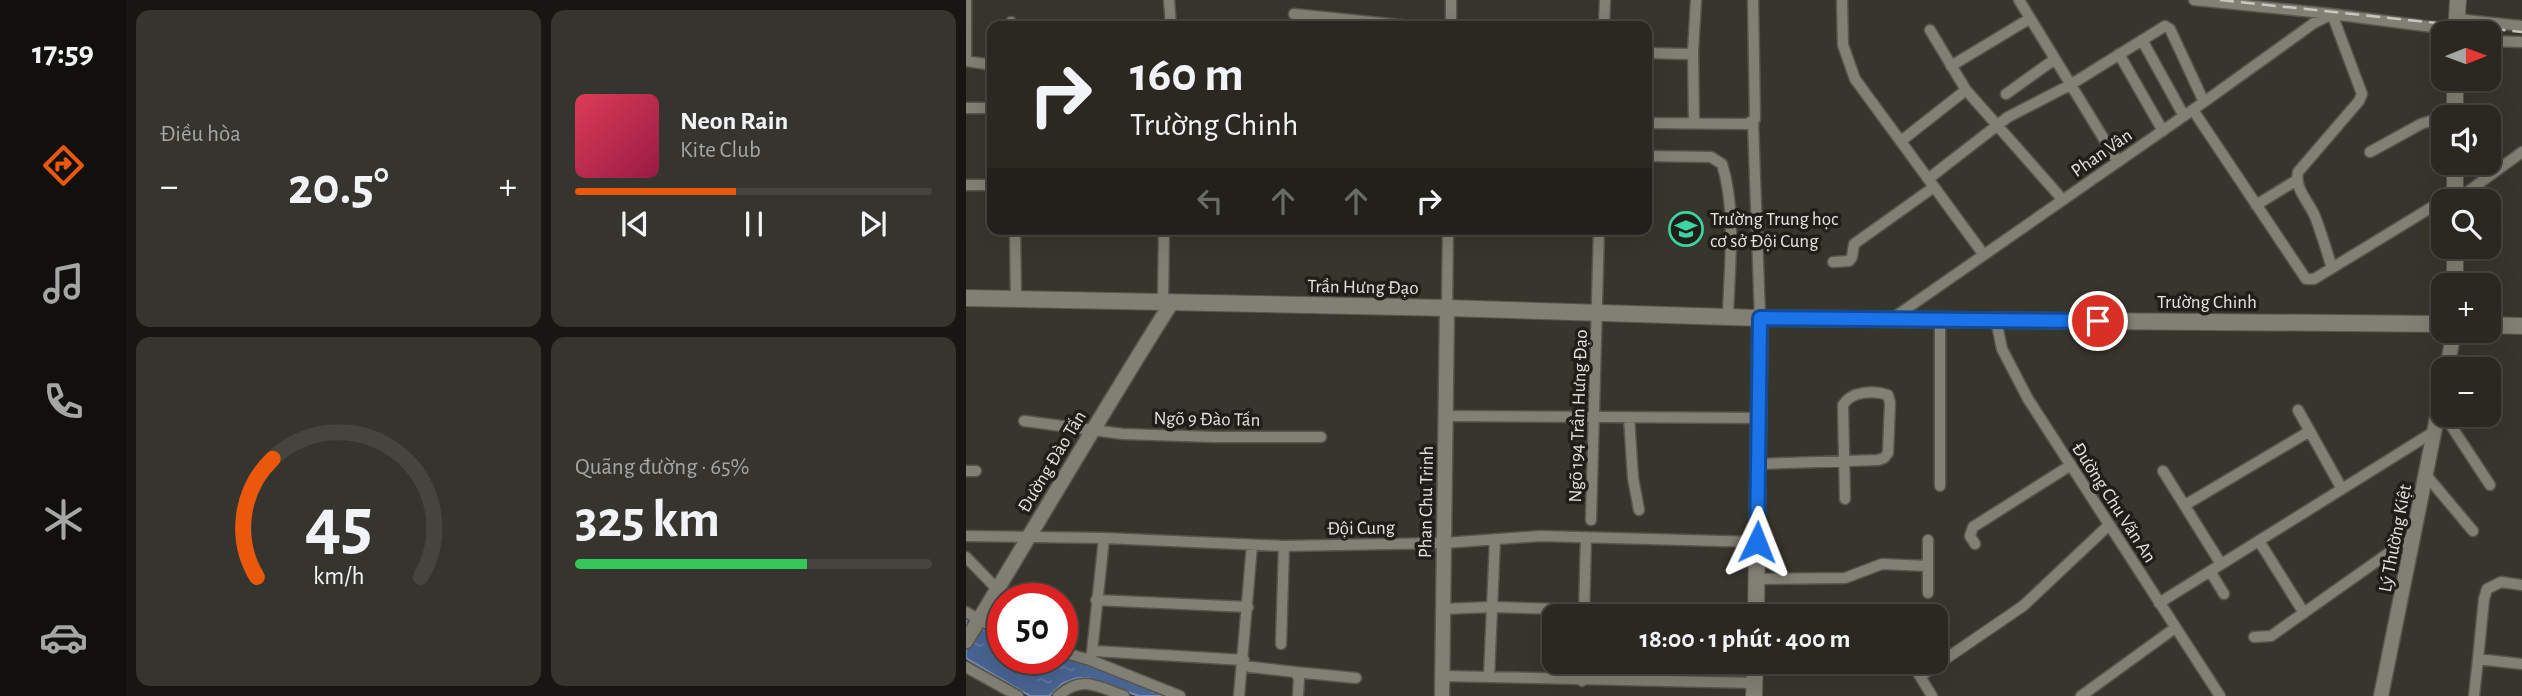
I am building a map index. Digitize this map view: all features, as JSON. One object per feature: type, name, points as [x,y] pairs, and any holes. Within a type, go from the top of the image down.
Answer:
[{"type":"main road","points":[[2456,21],[2458,0]]},
{"type":"main road","name":"Trần Hưng Đạo","points":[[966,298],[1447,308],[1760,318]]},
{"type":"main road","points":[[1756,604],[1760,318]]},
{"type":"main road","name":"Trường Chinh","points":[[1760,318],[2431,324]]},
{"type":"main road","points":[[2501,325],[2522,326]]},
{"type":"street","points":[[966,0],[966,61],[987,64]]},
{"type":"street","points":[[1169,0],[1171,21]]},
{"type":"street","points":[[1451,0],[1451,21]]},
{"type":"street","points":[[1604,21],[1605,0]]},
{"type":"street","points":[[1694,123],[1693,52],[1696,0]]},
{"type":"street","points":[[1753,0],[1756,116],[1753,121],[1760,318]]},
{"type":"street","points":[[1842,0],[1843,45],[1851,69],[1983,255]]},
{"type":"street","points":[[2018,0],[2118,162]]},
{"type":"street","points":[[2194,0],[2431,25]]},
{"type":"street","points":[[1294,14],[1362,21]]},
{"type":"street","points":[[2332,14],[2362,94],[2359,101],[2298,172],[2297,180],[2315,215],[2332,268]]},
{"type":"street","name":"Phan Vân","points":[[1891,320],[2314,23],[2332,14]]},
{"type":"street","points":[[1951,66],[2029,19]]},
{"type":"street","points":[[2501,27],[2522,26]]},
{"type":"street","points":[[1833,262],[1851,259],[1854,244],[2008,117],[2070,85],[2162,27],[2168,27],[2204,102]]},
{"type":"street","points":[[1930,30],[1966,90],[2063,200]]},
{"type":"street","points":[[2142,40],[2188,113],[2256,205],[2306,279],[2314,279],[2431,212]]},
{"type":"street","points":[[2501,41],[2522,42]]},
{"type":"street","points":[[1652,53],[1693,52]]},
{"type":"street","points":[[2119,54],[2163,131]]},
{"type":"street","points":[[2006,94],[2054,59]]},
{"type":"street","points":[[1900,141],[1966,90]]},
{"type":"street","points":[[966,108],[987,108]]},
{"type":"street","points":[[1652,123],[1747,124],[1753,121]]},
{"type":"street","points":[[2370,152],[2421,124],[2431,121]]},
{"type":"street","points":[[2468,189],[2522,152]]},
{"type":"street","points":[[1652,156],[1711,157],[1722,164],[1728,189],[1730,221],[1728,317]]},
{"type":"street","points":[[2256,205],[2297,180]]},
{"type":"street","points":[[966,185],[987,185]]},
{"type":"street","points":[[1015,235],[1016,299]]},
{"type":"street","points":[[1164,235],[1167,302]]},
{"type":"street","points":[[1447,308],[1448,235]]},
{"type":"street","name":"Ngõ 194 Trần Hưng Đạo","points":[[1591,520],[1599,235]]},
{"type":"street","name":"Đường Đào Tấn","points":[[1002,583],[1167,302]]},
{"type":"street","name":"Phan Chu Trinh","points":[[1443,696],[1447,308]]},
{"type":"street","points":[[1940,320],[1940,486]]},
{"type":"street","name":"Đường Chu Văn An","points":[[1996,320],[2001,349],[2028,399],[2220,696]]},
{"type":"street","points":[[1759,464],[1844,461],[1878,460],[1887,456],[1890,403],[1888,395],[1863,393],[1847,398],[1843,405],[1844,461],[1844,499]]},
{"type":"street","points":[[2298,410],[2342,489]]},
{"type":"street","points":[[1446,416],[1758,418]]},
{"type":"street","points":[[1629,417],[1633,478],[1639,510]]},
{"type":"street","name":"Ngõ 9 Đào Tấn","points":[[1024,421],[1092,430],[1189,437],[1321,437]]},
{"type":"street","name":"Lý Thường Kiệt","points":[[2381,696],[2437,427]]},
{"type":"street","points":[[2452,427],[2490,485]]},
{"type":"street","points":[[2185,505],[2310,431]]},
{"type":"street","points":[[2159,603],[2435,432]]},
{"type":"street","points":[[1975,544],[1969,536],[1973,527],[2071,465]]},
{"type":"street","points":[[2163,471],[2221,564]]},
{"type":"street","points":[[2426,475],[2473,531]]},
{"type":"street","points":[[1932,696],[1922,676],[2023,606],[2109,525]]},
{"type":"street","points":[[2254,637],[2272,636],[2414,535]]},
{"type":"street","name":"Đội Cung","points":[[966,536],[1104,538],[1284,546],[1444,543],[1540,536],[1757,542]]},
{"type":"street","points":[[1584,604],[1586,537]]},
{"type":"street","points":[[1091,656],[1104,538]]},
{"type":"street","points":[[1489,677],[1494,540]]},
{"type":"street","points":[[1928,540],[1928,593]]},
{"type":"street","points":[[2259,541],[2304,613]]},
{"type":"street","points":[[1239,696],[1252,545]]},
{"type":"street","points":[[1281,644],[1284,546]]},
{"type":"street","points":[[966,557],[991,583]]},
{"type":"street","points":[[1756,579],[1845,578],[1882,564],[1928,566]]},
{"type":"street","points":[[2210,571],[2224,594]]},
{"type":"street","points":[[2474,696],[2487,589],[2501,582],[2522,585]]},
{"type":"street","points":[[1097,600],[1248,607]]},
{"type":"street","name":"Đường Đào Tấn","points":[[966,641],[987,607]]},
{"type":"street","points":[[1443,609],[1492,607],[1542,610]]},
{"type":"street","points":[[966,612],[977,623],[987,627]]},
{"type":"street","points":[[2081,696],[2175,628]]},
{"type":"street","points":[[1078,654],[1243,663],[1356,678]]},
{"type":"street","points":[[1091,656],[1180,696]]},
{"type":"street","points":[[2478,659],[2522,664]]},
{"type":"street","points":[[966,667],[1018,696]]},
{"type":"street","points":[[1295,672],[1299,678],[1298,696]]},
{"type":"street","points":[[1582,674],[1582,681]]},
{"type":"street","points":[[1443,676],[1754,690]]},
{"type":"street","points":[[1058,696],[1072,685],[1084,683],[1124,696]]},
{"type":"water","points":[[966,618],[987,630],[987,670],[966,658]]},
{"type":"water","points":[[1078,661],[1174,696],[1139,696],[1088,678],[1077,678],[1063,683],[1049,696],[1030,696],[993,674],[1078,674]]},
{"type":"railway","points":[[2220,0],[2522,32]]},
{"type":"place","name":"Trường Trung học cơ sở Đội Cung","points":[[1686,229]]},
{"type":"route","points":[[1757,542],[1760,318],[2098,321]]}]
